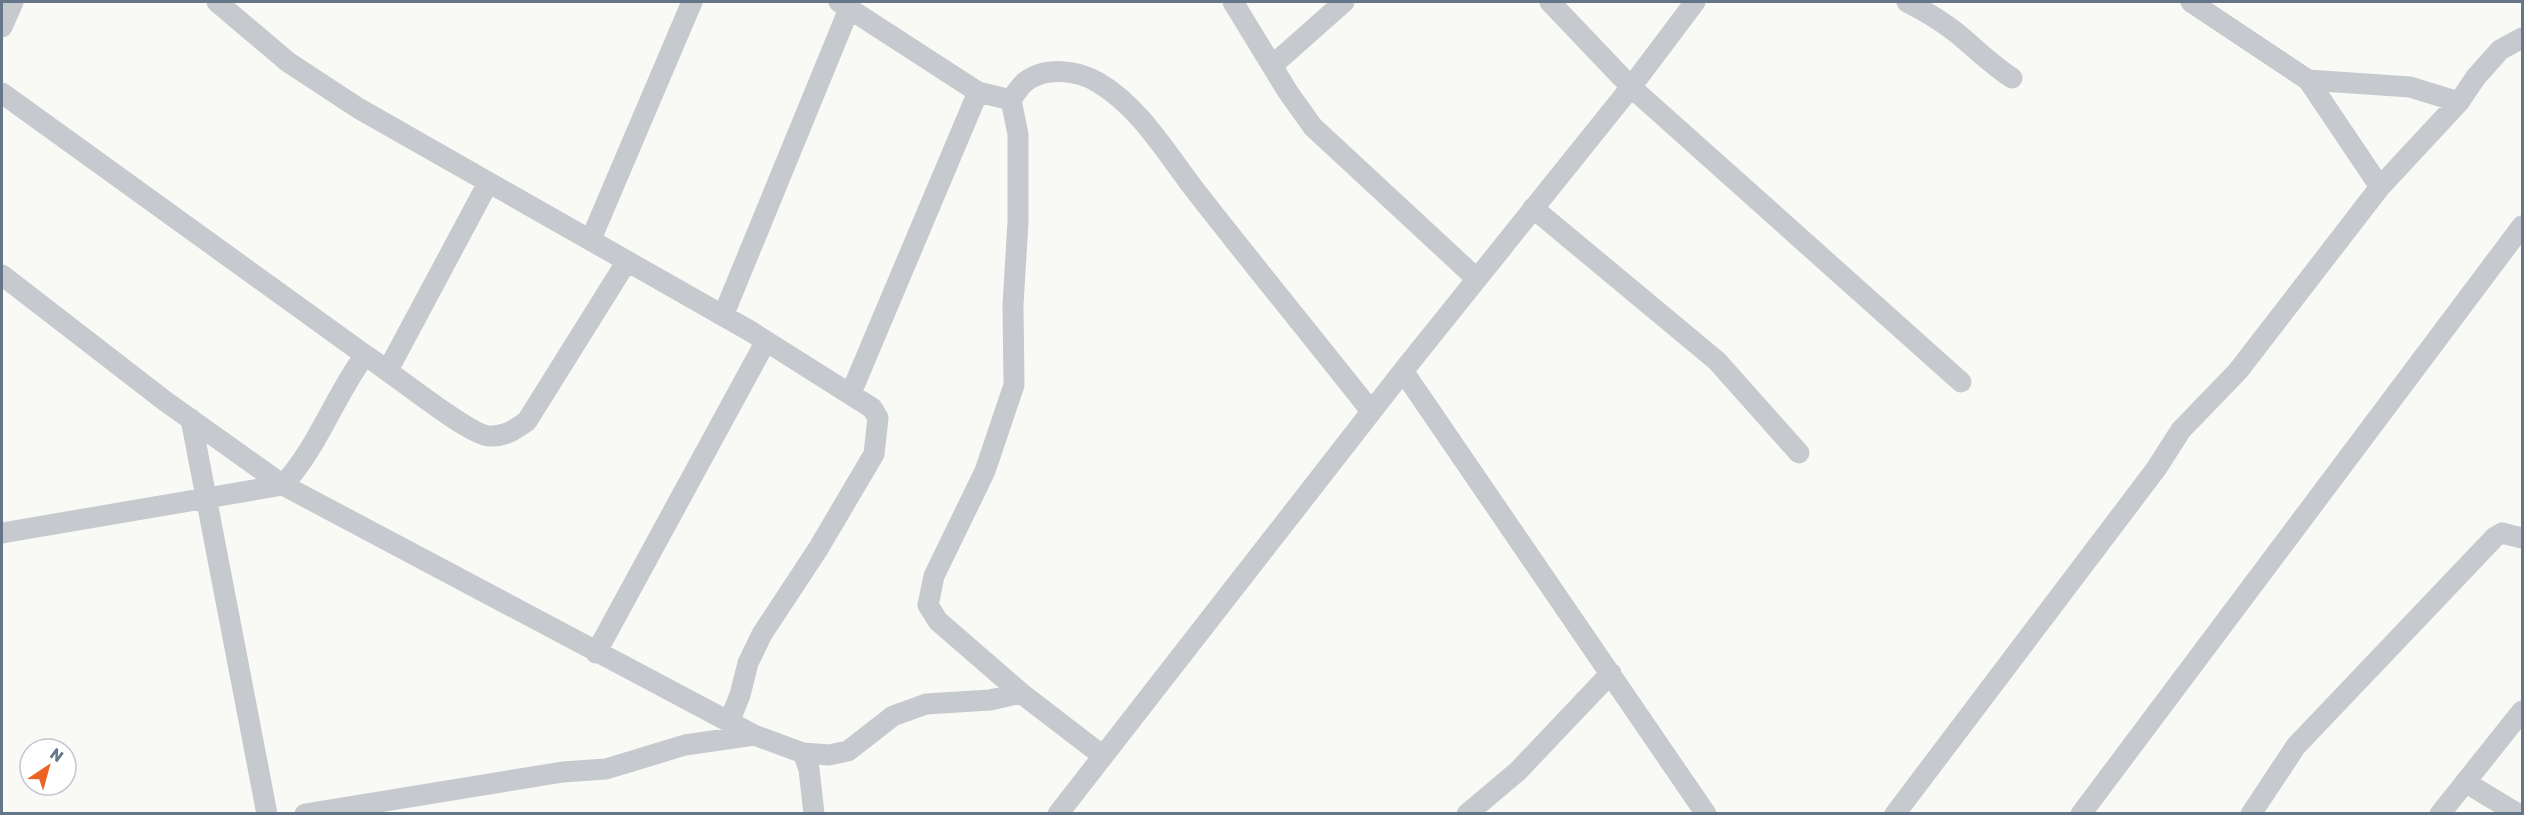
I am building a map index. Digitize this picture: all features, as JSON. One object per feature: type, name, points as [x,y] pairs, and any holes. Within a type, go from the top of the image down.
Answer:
[{"type":"street","points":[[2,27],[14,2]]},
{"type":"street","points":[[217,2],[288,62],[358,108],[766,341],[872,408],[878,418],[874,454],[818,549],[762,634],[748,663],[740,695],[729,722]]},
{"type":"street","points":[[591,240],[692,2]]},
{"type":"street","points":[[1233,2],[1313,127],[1477,279]]},
{"type":"street","points":[[1273,64],[1344,2]]},
{"type":"street","points":[[1550,2],[1631,87],[1961,382]]},
{"type":"street","points":[[1059,813],[1371,411],[1631,87],[1695,2]]},
{"type":"street","points":[[1907,2],[1932,15],[1959,35],[1993,66],[2012,78]]},
{"type":"street","points":[[2191,2],[2308,80],[2380,187]]},
{"type":"street","points":[[723,316],[844,5],[978,92],[1011,100]]},
{"type":"street","points":[[1895,813],[2156,469],[2181,430],[2238,371],[2380,187],[2459,102],[2476,77],[2500,50],[2523,39]]},
{"type":"street","points":[[1103,756],[1021,693],[938,621],[928,605],[934,576],[986,471],[1014,385],[1013,305],[1018,222],[1018,134],[1011,100],[1025,82],[1048,72],[1071,71],[1098,82],[1121,100],[1157,138],[1197,193],[1371,411]]},
{"type":"street","points":[[2308,80],[2410,87],[2459,102]]},
{"type":"street","points":[[851,393],[978,92]]},
{"type":"street","points":[[2,93],[364,356],[388,370],[454,419],[486,436],[507,436],[526,422],[627,261]]},
{"type":"street","points":[[388,370],[488,183]]},
{"type":"street","points":[[1533,208],[1717,361],[1799,453]]},
{"type":"street","points":[[2081,813],[2523,226]]},
{"type":"street","points":[[2,275],[283,486],[754,735],[803,753],[829,755],[848,751],[893,716],[926,704],[990,700],[1021,693]]},
{"type":"street","points":[[596,653],[766,341]]},
{"type":"street","points":[[2,533],[283,486],[296,472],[350,375],[364,356]]},
{"type":"street","points":[[1403,371],[1706,813]]},
{"type":"street","points":[[191,419],[267,813]]},
{"type":"street","points":[[2251,813],[2296,746],[2495,537],[2502,533],[2523,538]]},
{"type":"street","points":[[1467,813],[1518,771],[1611,673]]},
{"type":"street","points":[[2440,813],[2523,711]]},
{"type":"street","points":[[305,813],[563,772],[606,769],[685,745],[754,735]]},
{"type":"street","points":[[803,753],[808,769],[813,813]]},
{"type":"street","points":[[2465,782],[2518,813]]}]
